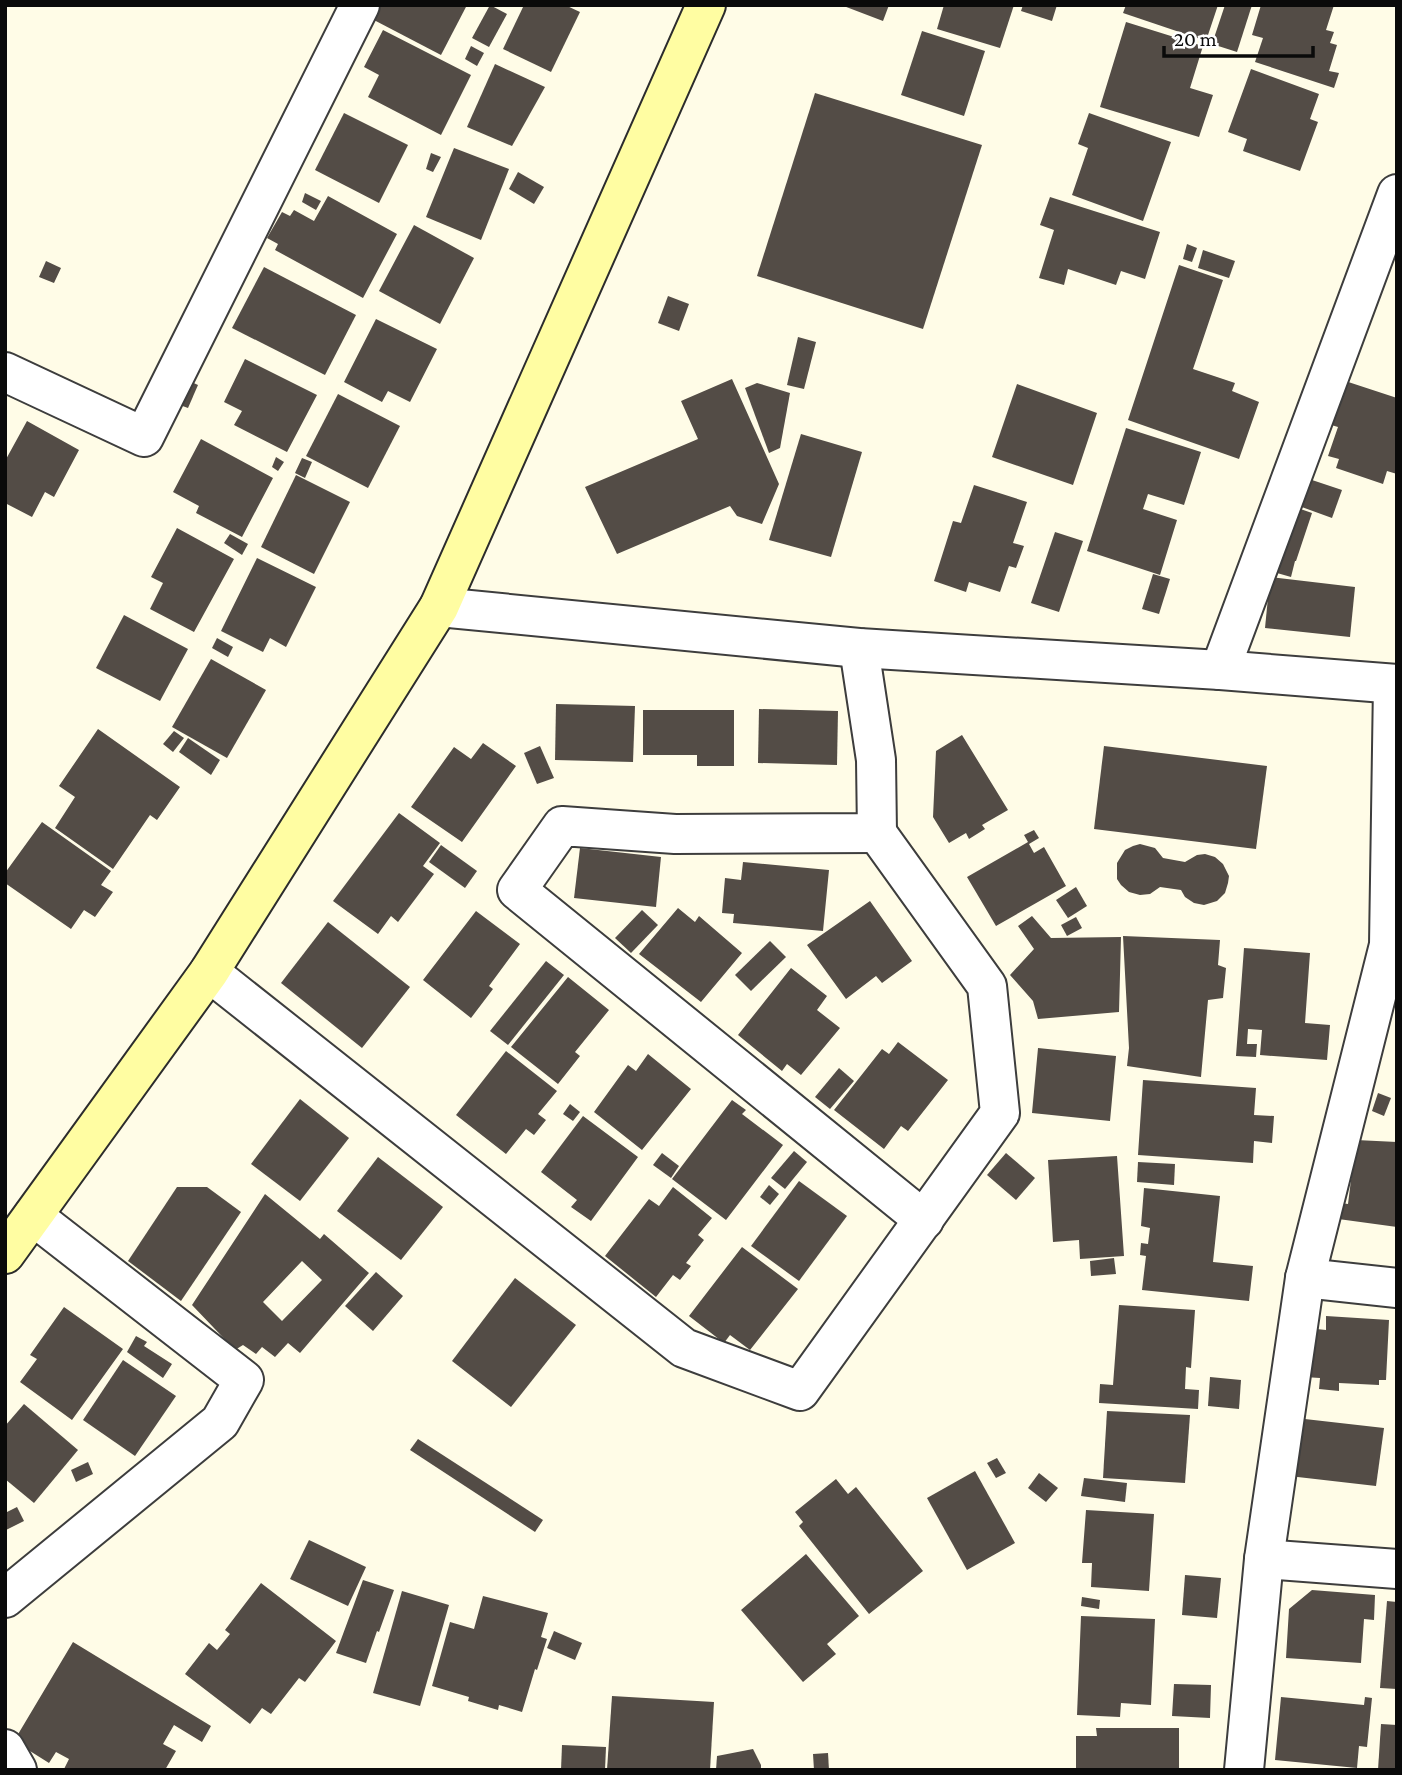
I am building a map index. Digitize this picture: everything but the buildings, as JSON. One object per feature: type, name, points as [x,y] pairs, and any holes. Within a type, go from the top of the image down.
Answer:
[{"type":"street","points":[[5,372],[144,438],[360,5]]},
{"type":"street","points":[[5,1254],[209,972],[439,607],[705,6]]},
{"type":"street","points":[[1220,670],[1397,194]]},
{"type":"street","points":[[439,607],[859,648],[1220,670],[1395,684],[1390,945],[1305,1278],[1264,1559],[1244,1770]]},
{"type":"street","points":[[209,972],[684,1348],[800,1391],[1000,1113],[987,986],[877,833],[876,760],[859,648]]},
{"type":"street","points":[[877,833],[675,834],[562,826],[517,890],[924,1220]]},
{"type":"street","points":[[5,1598],[220,1422],[243,1380],[33,1216]]},
{"type":"street","points":[[1305,1278],[1397,1288]]},
{"type":"street","points":[[1264,1559],[1397,1569]]},
{"type":"street","points":[[5,1749],[17,1770]]}]
